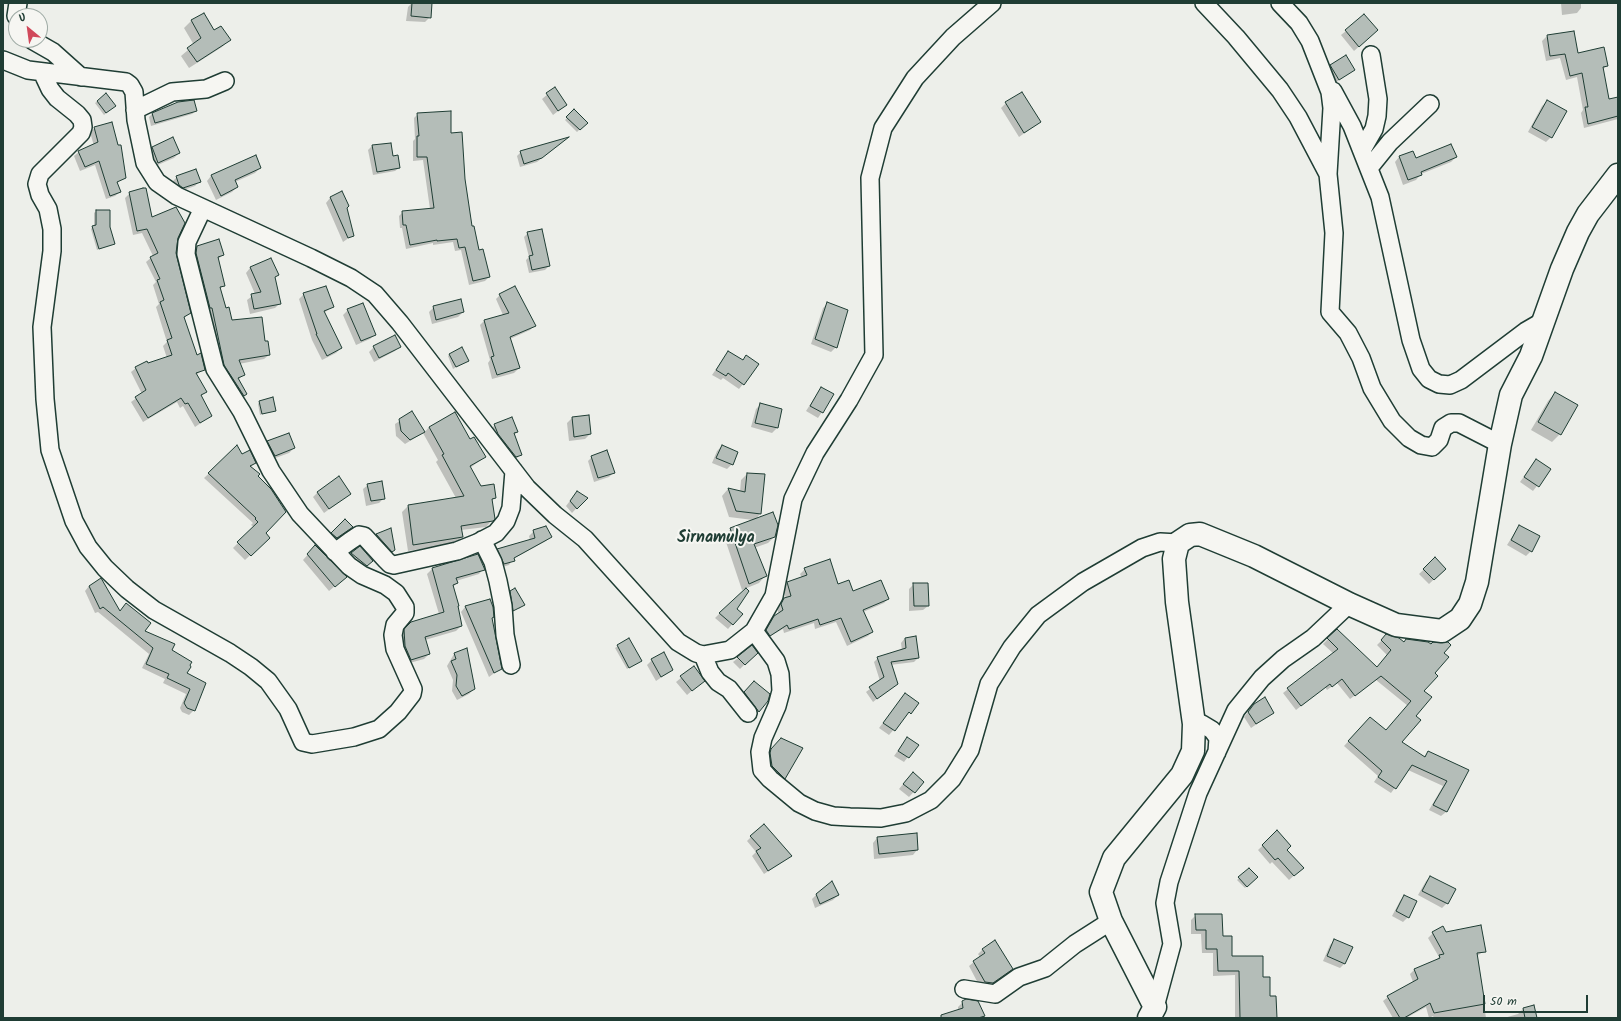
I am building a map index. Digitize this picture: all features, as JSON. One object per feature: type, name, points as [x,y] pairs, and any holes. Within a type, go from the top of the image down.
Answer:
[{"type":"main road","points":[[1152,1012],[1111,921],[1102,892],[1114,858],[1182,775],[1193,750],[1194,724],[1177,602],[1174,559],[1178,543],[1190,536],[1200,534],[1254,556],[1349,604],[1396,625],[1416,629],[1442,630],[1460,619],[1470,604],[1478,582],[1500,444],[1511,395],[1531,356],[1562,269],[1578,232],[1588,214],[1618,175]]},
{"type":"street","points":[[3,60],[28,70],[126,82],[130,85],[134,92],[135,110],[146,163],[157,182],[176,196],[311,258],[350,278],[375,294],[400,323],[527,488],[555,515],[585,539],[678,642],[696,653],[703,655],[730,650],[754,631],[774,596],[793,499],[814,452],[849,400],[874,355],[870,178],[883,128],[915,78],[953,37],[992,3]]},
{"type":"street","points":[[1204,3],[1236,36],[1280,90],[1298,117],[1328,174]]},
{"type":"street","points":[[1280,3],[1299,23],[1306,35],[1330,92],[1332,108],[1328,174],[1334,233],[1330,312],[1348,333],[1361,358],[1372,388],[1392,421],[1409,438],[1421,445],[1432,447],[1439,440],[1443,428],[1451,424],[1459,423],[1500,444]]},
{"type":"street","points":[[46,48],[53,52],[81,77]]},
{"type":"street","points":[[1362,150],[1374,129],[1377,116],[1378,99],[1371,55]]},
{"type":"street","points":[[42,72],[50,89],[82,120],[83,127],[81,133],[40,174],[37,184],[40,195],[48,209],[52,229],[52,251],[42,327],[45,399],[50,450],[74,521],[88,547],[105,568],[154,610],[251,666],[268,681],[288,709],[303,742],[312,744],[354,737],[379,729],[409,700],[413,689],[395,649],[393,635],[395,625],[405,613],[405,607],[402,600],[396,593],[385,585],[362,575],[349,566],[300,514],[271,471],[242,412],[214,369],[186,254],[187,242],[203,208]]},
{"type":"street","points":[[1323,74],[1352,126],[1380,196],[1411,340],[1421,369],[1429,379],[1439,384],[1450,385],[1460,380],[1526,331],[1545,320]]},
{"type":"street","points":[[135,110],[172,92],[206,89],[225,81]]},
{"type":"street","points":[[1369,168],[1390,142],[1430,104]]},
{"type":"street","points":[[335,552],[359,535],[364,536],[390,564],[401,564],[457,551],[482,540],[496,533],[506,521],[511,508],[514,471]]},
{"type":"street","points":[[482,540],[492,562],[498,581],[503,606],[505,635],[511,665]]},
{"type":"street","points":[[754,631],[776,661],[782,691],[763,738],[760,752],[762,770],[770,779],[799,803],[814,811],[833,816],[881,818],[906,813],[931,800],[952,779],[970,750],[989,684],[1012,647],[1038,615],[1083,582],[1142,548],[1160,542],[1178,543]]},
{"type":"street","points":[[1152,1012],[1172,944],[1165,903],[1169,882],[1198,793],[1236,710],[1262,678],[1283,659],[1313,638],[1349,604]]},
{"type":"street","points":[[703,655],[710,672],[718,682],[729,690],[748,713]]},
{"type":"street","points":[[1194,724],[1202,724],[1212,730],[1218,738],[1217,752]]},
{"type":"street","points":[[964,989],[995,994],[1020,977],[1045,968],[1075,944],[1111,921]]},
{"type":"building","points":[[412,3],[432,3],[431,18],[411,16]]},
{"type":"building","points":[[204,13],[214,30],[221,26],[231,40],[197,62],[187,48],[201,38],[191,20]]},
{"type":"building","points":[[1364,14],[1378,30],[1359,47],[1345,30]]},
{"type":"building","points":[[1574,31],[1578,53],[1604,47],[1608,66],[1603,67],[1609,99],[1618,97],[1618,116],[1588,124],[1585,107],[1588,107],[1582,73],[1570,76],[1565,54],[1550,56],[1547,35]]},
{"type":"building","points":[[1346,55],[1355,70],[1339,80],[1330,65]]},
{"type":"building","points":[[555,87],[567,105],[558,111],[546,93]]},
{"type":"building","points":[[1022,92],[1041,122],[1024,133],[1005,102]]},
{"type":"building","points":[[106,93],[116,106],[106,113],[97,101]]},
{"type":"building","points":[[194,100],[197,111],[155,123],[152,113],[178,102]]},
{"type":"building","points":[[1547,100],[1567,111],[1552,138],[1532,127]]},
{"type":"building","points":[[574,109],[588,123],[580,130],[566,117]]},
{"type":"building","points":[[451,111],[451,133],[462,132],[465,179],[472,226],[474,226],[479,250],[483,249],[490,277],[473,281],[465,247],[459,248],[457,239],[437,240],[410,245],[406,225],[403,225],[402,211],[434,208],[427,157],[417,157],[417,136],[419,136],[417,113]]},
{"type":"building","points":[[112,122],[118,145],[121,145],[126,178],[117,182],[121,192],[110,196],[99,161],[85,167],[78,151],[98,142],[94,127]]},
{"type":"building","points":[[173,137],[180,153],[158,163],[152,147]]},
{"type":"building","points":[[569,137],[542,158],[524,164],[520,151]]},
{"type":"building","points":[[391,143],[393,156],[398,155],[400,168],[377,172],[372,145]]},
{"type":"building","points":[[1451,144],[1457,157],[1421,172],[1422,175],[1408,180],[1399,156],[1413,151],[1416,158]]},
{"type":"building","points":[[256,155],[261,168],[235,180],[238,187],[221,196],[211,175]]},
{"type":"building","points":[[196,169],[201,182],[183,188],[179,185],[176,176]]},
{"type":"building","points":[[146,188],[152,217],[176,207],[185,223],[178,238],[176,253],[191,313],[184,317],[197,355],[201,353],[205,370],[196,373],[207,392],[201,395],[212,416],[200,423],[188,403],[185,404],[181,398],[148,418],[135,397],[146,390],[135,367],[147,361],[148,363],[172,355],[167,340],[172,338],[160,302],[164,300],[157,280],[160,279],[150,257],[158,253],[147,229],[137,231],[129,192]]},
{"type":"building","points":[[342,191],[349,206],[347,208],[354,236],[348,238],[330,197]]},
{"type":"building","points":[[96,210],[110,210],[110,227],[115,244],[99,249],[92,226],[96,225]]},
{"type":"building","points":[[542,229],[550,266],[532,270],[529,256],[533,255],[527,232]]},
{"type":"building","points":[[219,239],[224,255],[218,257],[225,286],[220,287],[226,308],[229,307],[232,320],[262,317],[265,341],[268,341],[270,355],[239,360],[245,375],[238,378],[247,394],[244,396],[224,365],[212,308],[210,308],[196,253],[197,246]]},
{"type":"building","points":[[271,258],[279,275],[275,277],[281,304],[254,309],[251,294],[261,292],[250,267]]},
{"type":"building","points":[[326,286],[334,307],[324,311],[342,348],[327,356],[316,334],[303,293]]},
{"type":"building","points":[[515,286],[536,326],[510,337],[520,368],[497,375],[491,357],[494,356],[484,320],[509,313],[499,294]]},
{"type":"building","points":[[461,299],[464,312],[436,320],[433,306]]},
{"type":"building","points":[[827,302],[848,310],[837,348],[815,339]]},
{"type":"building","points":[[363,303],[376,335],[361,341],[347,309]]},
{"type":"building","points":[[395,335],[401,347],[379,358],[373,346]]},
{"type":"building","points":[[462,347],[469,361],[456,367],[449,354]]},
{"type":"building","points":[[728,351],[743,360],[746,355],[759,364],[744,385],[728,373],[726,376],[716,370]]},
{"type":"building","points":[[821,387],[834,394],[823,413],[810,406]]},
{"type":"building","points":[[1555,392],[1578,405],[1561,435],[1538,422]]},
{"type":"building","points":[[273,397],[276,411],[262,414],[259,401]]},
{"type":"building","points":[[760,403],[782,409],[778,428],[755,423]]},
{"type":"building","points":[[412,411],[425,432],[410,440],[401,431],[399,419]]},
{"type":"building","points":[[455,412],[470,439],[474,437],[486,457],[470,466],[481,486],[494,484],[496,498],[492,499],[495,519],[493,521],[461,526],[463,537],[413,545],[408,505],[464,496],[429,427]]},
{"type":"building","points":[[589,415],[591,434],[574,437],[572,417]]},
{"type":"building","points":[[512,417],[518,432],[514,433],[522,455],[516,457],[498,434],[494,424]]},
{"type":"building","points":[[289,433],[295,448],[275,456],[267,441]]},
{"type":"building","points":[[237,445],[242,454],[250,450],[256,463],[250,466],[260,474],[258,476],[271,489],[286,512],[266,533],[270,538],[251,556],[237,542],[258,522],[255,519],[256,518],[208,473]]},
{"type":"building","points":[[722,445],[738,452],[733,465],[716,458]]},
{"type":"building","points":[[607,450],[615,473],[598,478],[591,456]]},
{"type":"building","points":[[1536,459],[1551,469],[1539,487],[1524,477]]},
{"type":"building","points":[[747,473],[765,474],[761,514],[736,511],[728,488],[745,492]]},
{"type":"building","points":[[339,476],[351,494],[329,509],[317,492]]},
{"type":"building","points":[[382,481],[385,499],[371,501],[367,484]]},
{"type":"building","points":[[577,491],[588,498],[577,509],[570,501]]},
{"type":"building","points":[[773,512],[778,525],[775,537],[754,544],[767,576],[749,584],[730,528]]},
{"type":"building","points":[[345,519],[353,527],[337,538],[331,533]]},
{"type":"building","points":[[1519,525],[1540,536],[1532,552],[1511,540]]},
{"type":"building","points":[[546,526],[552,537],[514,558],[515,561],[504,564],[497,549],[535,538],[533,530]]},
{"type":"building","points":[[391,528],[395,550],[392,552],[376,534]]},
{"type":"building","points":[[315,545],[347,577],[335,587],[307,554]]},
{"type":"building","points":[[360,546],[373,561],[367,566],[351,553]]},
{"type":"building","points":[[478,554],[485,570],[456,578],[458,583],[453,585],[459,606],[462,626],[425,637],[430,654],[411,660],[405,646],[404,629],[411,622],[444,612],[432,568]]},
{"type":"building","points":[[1435,557],[1446,569],[1434,580],[1423,569]]},
{"type":"building","points":[[830,559],[838,584],[849,580],[853,591],[881,580],[889,599],[863,610],[873,632],[851,642],[841,618],[820,625],[818,619],[789,629],[787,625],[770,636],[766,630],[774,616],[783,610],[781,604],[784,598],[791,596],[787,582],[807,575],[804,568]]},
{"type":"building","points":[[101,578],[120,611],[126,603],[151,623],[145,631],[175,644],[172,650],[192,662],[187,673],[206,683],[195,711],[187,708],[184,703],[190,689],[167,678],[169,674],[146,664],[153,648],[103,607],[100,609],[89,586]]},
{"type":"building","points":[[913,583],[928,583],[929,606],[914,606]]},
{"type":"building","points":[[515,588],[525,605],[513,611],[510,591]]},
{"type":"building","points":[[746,588],[749,591],[737,609],[743,614],[733,625],[719,613]]},
{"type":"building","points":[[490,599],[493,607],[494,617],[492,618],[502,669],[494,673],[465,606]]},
{"type":"building","points":[[1337,629],[1377,667],[1391,650],[1381,640],[1386,634],[1399,638],[1404,642],[1406,639],[1428,642],[1431,644],[1433,642],[1448,642],[1451,645],[1444,653],[1449,657],[1435,673],[1438,676],[1424,691],[1432,697],[1416,716],[1421,720],[1402,742],[1425,757],[1428,751],[1469,770],[1447,812],[1433,805],[1447,781],[1412,765],[1396,789],[1378,777],[1382,771],[1348,741],[1370,717],[1386,730],[1411,701],[1381,676],[1355,696],[1342,679],[1332,687],[1330,684],[1301,706],[1287,688],[1338,649],[1327,638]]},
{"type":"building","points":[[916,636],[919,658],[891,662],[898,684],[877,699],[869,687],[884,677],[877,657],[906,648],[905,638]]},
{"type":"building","points":[[629,638],[642,661],[629,668],[617,645]]},
{"type":"building","points":[[752,645],[758,653],[745,665],[737,657]]},
{"type":"building","points":[[467,648],[475,689],[462,696],[456,686],[457,675],[451,661],[456,659],[454,653]]},
{"type":"building","points":[[664,652],[673,670],[661,677],[651,659]]},
{"type":"building","points":[[694,666],[705,681],[692,691],[680,676]]},
{"type":"building","points":[[754,681],[770,694],[768,701],[759,712],[744,692]]},
{"type":"building","points":[[905,693],[919,703],[911,714],[909,712],[895,731],[883,723]]},
{"type":"building","points":[[1265,697],[1274,713],[1256,724],[1248,712],[1254,704]]},
{"type":"building","points":[[907,737],[919,745],[909,758],[898,751]]},
{"type":"building","points":[[781,738],[803,748],[785,779],[772,766],[770,753],[771,749]]},
{"type":"building","points":[[913,772],[924,782],[915,793],[903,784]]},
{"type":"building","points":[[764,824],[792,856],[768,871],[756,851],[761,848],[750,836]]},
{"type":"building","points":[[1277,830],[1291,846],[1287,850],[1304,868],[1294,876],[1278,858],[1275,860],[1262,845]]},
{"type":"building","points":[[917,833],[918,850],[879,854],[877,837]]},
{"type":"building","points":[[1249,868],[1258,877],[1247,887],[1238,877]]},
{"type":"building","points":[[1430,876],[1456,889],[1448,904],[1422,891]]},
{"type":"building","points":[[832,881],[839,895],[820,904],[816,894]]},
{"type":"building","points":[[1404,895],[1417,901],[1409,918],[1396,911]]},
{"type":"building","points":[[1195,914],[1222,914],[1223,936],[1232,936],[1232,956],[1263,956],[1263,977],[1270,977],[1270,996],[1276,996],[1277,1018],[1240,1018],[1239,971],[1218,971],[1217,949],[1206,949],[1206,930],[1196,930]]},
{"type":"building","points":[[1481,925],[1486,952],[1477,953],[1485,1004],[1434,1013],[1430,1003],[1404,1018],[1400,1018],[1387,996],[1418,979],[1414,969],[1440,958],[1439,955],[1444,954],[1432,932],[1443,926],[1446,932]]},
{"type":"building","points":[[1334,939],[1353,947],[1345,964],[1327,956]]},
{"type":"building","points":[[995,940],[1013,969],[993,983],[985,982],[973,961],[985,953],[982,949]]},
{"type":"building","points":[[966,999],[978,1001],[985,1016],[978,1018],[941,1018],[941,1015],[963,1008],[962,1001]]},
{"type":"building","points":[[1534,1005],[1537,1018],[1525,1018],[1523,1008]]},
{"type":"district","name":"Sirnamulya","points":[[716,539]]}]
